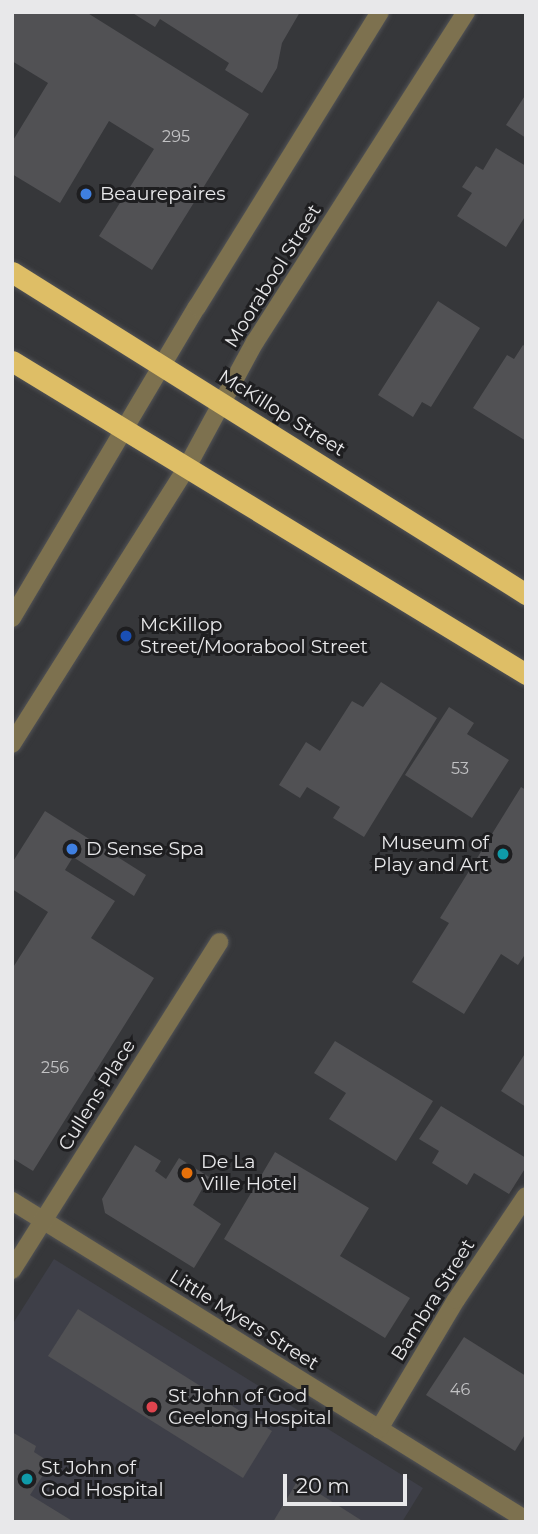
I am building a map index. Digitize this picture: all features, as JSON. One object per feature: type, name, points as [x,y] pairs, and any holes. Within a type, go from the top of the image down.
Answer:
[{"type":"highway","name":"McKillop Street","points":[[12,272],[526,594]]},
{"type":"highway","points":[[12,361],[526,674]]},
{"type":"street","points":[[12,618],[380,12]]},
{"type":"street","name":"Moorabool Street","points":[[12,744],[187,467],[260,335],[466,12]]},
{"type":"street","name":"Cullens Place","points":[[12,1270],[219,942]]},
{"type":"street","name":"Bambra Street","points":[[379,1429],[456,1300],[526,1196]]},
{"type":"street","name":"Little Myers Street","points":[[12,1201],[526,1520]]},
{"type":"shaded area","name":"St John of God Geelong Hospital","points":[[54,1259],[423,1488],[402,1522],[12,1522],[12,1325]]},
{"type":"building","points":[[12,12],[86,12],[249,114],[152,270],[99,236],[154,149],[109,121],[60,203],[12,174],[12,142],[48,83],[12,61]]},
{"type":"building","points":[[131,12],[300,12],[282,43],[277,68],[262,93],[225,70],[229,63],[160,19],[155,27]]},
{"type":"building","points":[[526,94],[526,138],[506,125]]},
{"type":"building","points":[[496,148],[526,166],[526,215],[506,247],[457,216],[472,193],[462,187],[476,166],[483,170]]},
{"type":"building","points":[[438,301],[480,328],[431,407],[422,402],[413,417],[378,395]]},
{"type":"building","points":[[523,345],[526,347],[526,441],[473,408],[507,355],[514,359]]},
{"type":"building","points":[[381,682],[437,718],[364,837],[333,818],[340,807],[307,787],[300,798],[279,785],[306,742],[320,751],[352,701],[363,707]]},
{"type":"building","points":[[449,707],[474,723],[467,734],[509,760],[472,818],[405,775]]},
{"type":"building","name":"Museum of Play and Art","points":[[521,787],[526,790],[526,953],[518,965],[501,954],[464,1014],[412,982],[449,923],[440,918]]},
{"type":"building","points":[[45,811],[146,875],[134,896],[73,857],[65,870],[115,901],[91,938],[154,978],[33,1171],[12,1158],[12,969],[48,912],[12,889],[12,863]]},
{"type":"building","points":[[335,1041],[433,1101],[396,1161],[329,1119],[346,1093],[314,1073]]},
{"type":"building","points":[[526,1052],[526,1107],[501,1091]]},
{"type":"building","points":[[441,1106],[526,1158],[526,1167],[509,1194],[474,1173],[467,1185],[432,1163],[439,1151],[419,1139]]},
{"type":"building","points":[[135,1145],[161,1161],[155,1171],[166,1179],[179,1158],[209,1177],[193,1205],[221,1224],[194,1268],[105,1213],[102,1199]]},
{"type":"building","points":[[275,1152],[369,1208],[340,1256],[410,1298],[385,1338],[224,1239]]},
{"type":"building","points":[[78,1309],[272,1431],[243,1478],[48,1356]]},
{"type":"building","points":[[464,1337],[526,1376],[526,1433],[515,1451],[426,1395]]},
{"type":"building","name":"St John of God Hospital","points":[[12,1432],[36,1446],[34,1452],[51,1463],[30,1495],[74,1522],[12,1522]]},
{"type":"building","points":[[298,1480],[364,1522],[273,1522]]},
{"type":"place","name":"Beaurepaires","points":[[86,194]]},
{"type":"place","name":"McKillop Street/Moorabool Street","points":[[126,636]]},
{"type":"place","name":"D Sense Spa","points":[[72,849]]},
{"type":"place","name":"Museum of Play and Art","points":[[503,854]]},
{"type":"place","name":"De La Ville Hotel","points":[[187,1173]]},
{"type":"place","name":"St John of God Geelong Hospital","points":[[152,1407]]},
{"type":"place","name":"St John of God Hospital","points":[[27,1479]]}]
